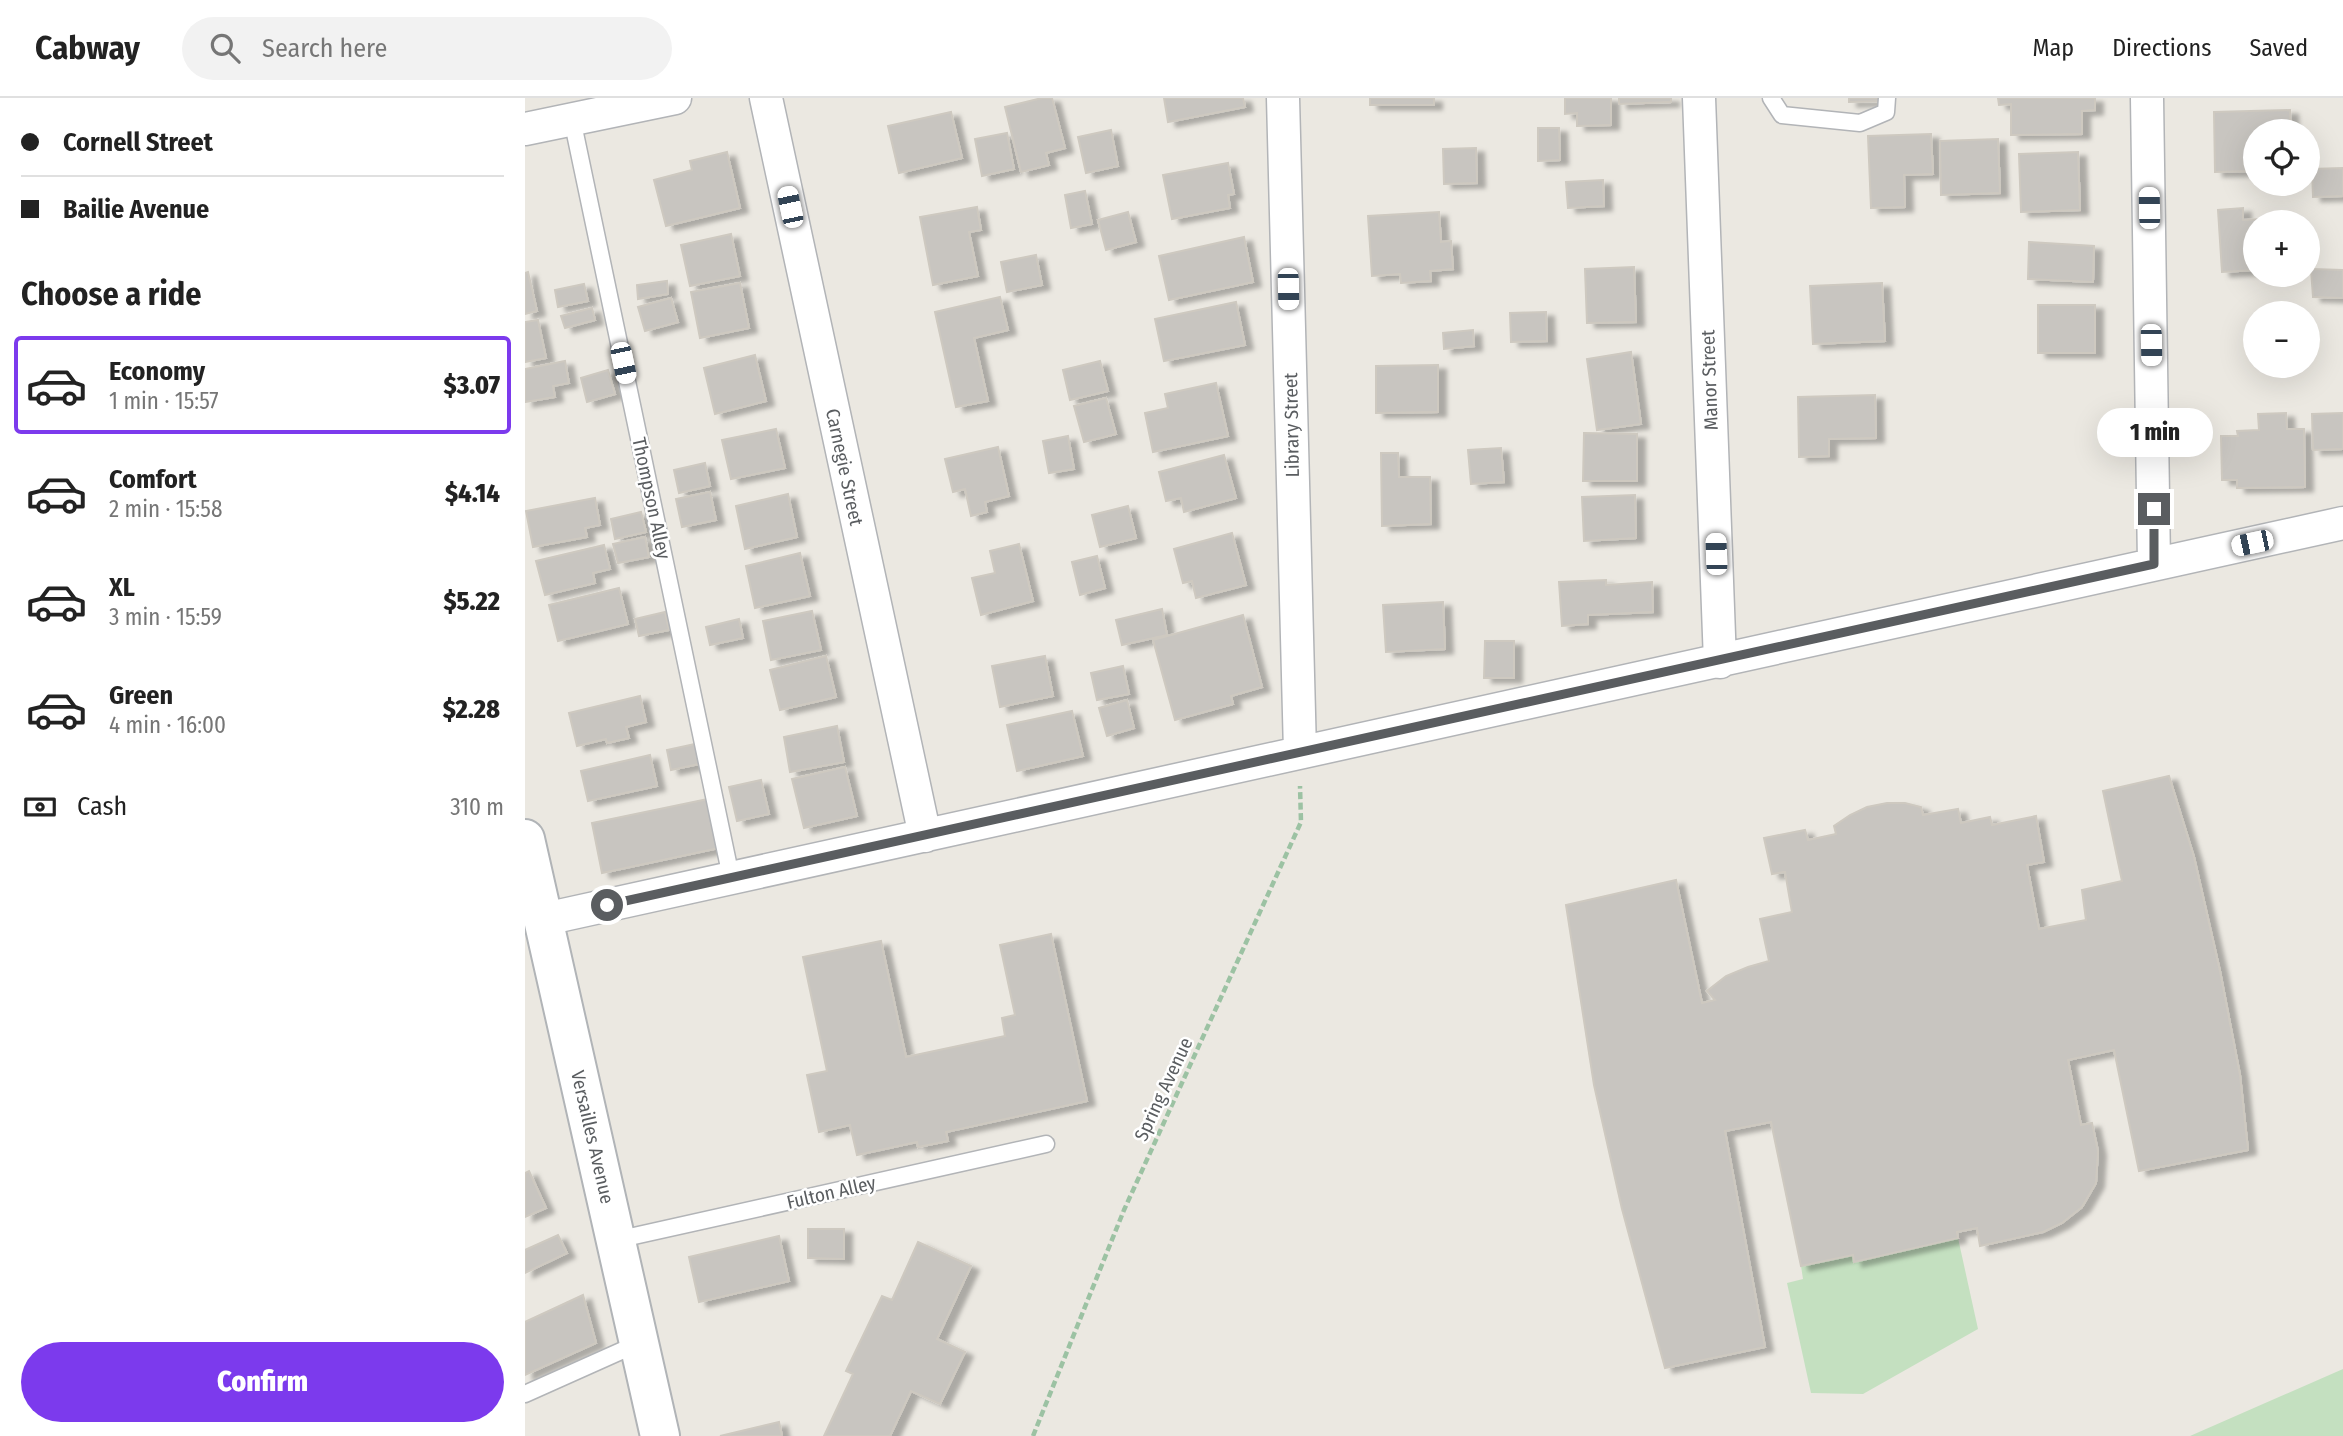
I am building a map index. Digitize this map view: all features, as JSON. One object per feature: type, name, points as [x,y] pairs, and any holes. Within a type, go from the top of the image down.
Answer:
[{"type":"street","points":[[525,129],[675,98]]},
{"type":"street","name":"Carnegie Street","points":[[766,98],[925,836]]},
{"type":"street","name":"Library Street","points":[[1283,98],[1300,752]]},
{"type":"street","name":"Manor Street","points":[[1699,98],[1720,662]]},
{"type":"street","points":[[2147,98],[2154,564]]},
{"type":"street","points":[[535,923],[731,877],[1720,662],[2343,523]]},
{"type":"street","name":"Versailles Avenue","points":[[525,839],[535,923],[616,1240],[660,1436]]},
{"type":"lane","points":[[1771,98],[1782,115],[1860,123],[1887,112],[1888,98]]},
{"type":"lane","name":"Thompson Alley","points":[[572,119],[731,877]]},
{"type":"lane","name":"Fulton Alley","points":[[616,1240],[1046,1144]]},
{"type":"lane","points":[[525,1394],[639,1343]]},
{"type":"path","name":"Spring Avenue","points":[[1033,1436],[1124,1210],[1301,822],[1300,752]]},
{"type":"green space","points":[[1958,1238],[1978,1329],[1863,1394],[1811,1393],[1787,1283],[1803,1279],[1801,1266],[1853,1255],[1854,1262]]},
{"type":"green space","points":[[2343,1369],[2343,1436],[2190,1436]]},
{"type":"building","points":[[1052,98],[1065,148],[1046,153],[1049,165],[1021,172],[1005,107]]},
{"type":"building","points":[[1164,98],[1243,98],[1245,107],[1168,122]]},
{"type":"building","points":[[1370,98],[1434,98],[1434,105],[1370,105]]},
{"type":"building","points":[[1565,98],[1611,98],[1611,125],[1577,126],[1577,113],[1565,114]]},
{"type":"building","points":[[1619,98],[1671,98],[1671,102],[1619,104]]},
{"type":"building","points":[[1849,98],[1884,98],[1884,101],[1849,102]]},
{"type":"building","points":[[1998,98],[2095,98],[2095,110],[2082,111],[2082,134],[2011,135],[2011,104],[1999,105]]},
{"type":"building","points":[[2290,110],[2290,119],[2243,119],[2243,171],[2215,172],[2214,112]]},
{"type":"building","points":[[951,112],[962,158],[899,173],[888,126]]},
{"type":"building","points":[[1538,128],[1559,128],[1560,160],[1538,161]]},
{"type":"building","points":[[1111,130],[1118,166],[1086,173],[1078,137]]},
{"type":"building","points":[[1007,133],[1014,169],[982,176],[975,139]]},
{"type":"building","points":[[1931,134],[1933,174],[1904,175],[1905,207],[1871,208],[1868,136]]},
{"type":"building","points":[[1998,139],[2000,193],[1941,195],[1940,141]]},
{"type":"building","points":[[1476,148],[1477,183],[1444,184],[1443,149]]},
{"type":"building","points":[[727,152],[740,208],[666,226],[654,180],[692,170],[690,161]]},
{"type":"building","points":[[2078,152],[2080,210],[2021,212],[2019,154]]},
{"type":"building","points":[[1228,163],[1234,194],[1228,195],[1230,208],[1172,219],[1163,175]]},
{"type":"building","points":[[2343,168],[2343,196],[2313,197],[2320,196],[2320,169]]},
{"type":"building","points":[[1603,180],[1604,206],[1568,208],[1566,182]]},
{"type":"building","points":[[1085,191],[1092,224],[1071,228],[1065,195]]},
{"type":"building","points":[[977,207],[981,230],[969,232],[978,276],[933,285],[920,217]]},
{"type":"building","points":[[2243,208],[2243,271],[2222,272],[2218,210]]},
{"type":"building","points":[[1128,212],[1136,242],[1106,250],[1098,220]]},
{"type":"building","points":[[1439,212],[1441,242],[1451,241],[1453,269],[1430,271],[1431,281],[1401,283],[1400,274],[1372,276],[1368,216]]},
{"type":"building","points":[[731,234],[740,276],[690,286],[681,245]]},
{"type":"building","points":[[1244,237],[1253,282],[1169,300],[1159,256]]},
{"type":"building","points":[[2029,242],[2094,246],[2093,282],[2028,279]]},
{"type":"building","points":[[1036,255],[1042,285],[1007,292],[1001,262]]},
{"type":"building","points":[[1634,267],[1636,322],[1587,323],[1585,269]]},
{"type":"building","points":[[2320,269],[2343,270],[2343,298],[2313,297],[2312,287],[2320,287]]},
{"type":"building","points":[[528,272],[537,311],[525,314],[525,273]]},
{"type":"building","points":[[667,281],[668,294],[638,299],[637,285]]},
{"type":"building","points":[[740,283],[749,328],[700,338],[691,292]]},
{"type":"building","points":[[1882,283],[1885,341],[1813,344],[1810,286]]},
{"type":"building","points":[[584,284],[588,301],[558,307],[555,290]]},
{"type":"building","points":[[1000,297],[1008,330],[974,338],[988,401],[956,407],[935,312]]},
{"type":"building","points":[[671,298],[678,322],[645,331],[638,307]]},
{"type":"building","points":[[1236,302],[1245,345],[1164,361],[1155,319]]},
{"type":"building","points":[[2038,305],[2095,305],[2095,353],[2038,353]]},
{"type":"building","points":[[592,308],[595,320],[565,328],[561,316]]},
{"type":"building","points":[[1546,312],[1547,341],[1511,342],[1510,313]]},
{"type":"building","points":[[538,320],[546,358],[525,362],[525,322]]},
{"type":"building","points":[[1473,330],[1474,346],[1444,349],[1443,333]]},
{"type":"building","points":[[1631,352],[1641,424],[1597,430],[1587,359]]},
{"type":"building","points":[[755,355],[766,401],[715,414],[704,368]]},
{"type":"building","points":[[565,361],[569,383],[553,386],[555,397],[525,402],[525,369]]},
{"type":"building","points":[[1100,361],[1108,391],[1070,400],[1063,370]]},
{"type":"building","points":[[1438,365],[1438,412],[1376,413],[1376,366]]},
{"type":"building","points":[[608,370],[615,394],[587,402],[581,378]]},
{"type":"building","points":[[1216,383],[1228,436],[1153,452],[1145,413],[1168,408],[1165,394]]},
{"type":"building","points":[[1875,395],[1876,438],[1829,439],[1829,456],[1799,457],[1798,397]]},
{"type":"building","points":[[1106,398],[1116,434],[1084,442],[1074,406]]},
{"type":"building","points":[[2286,413],[2287,429],[2304,429],[2305,487],[2237,488],[2237,480],[2222,480],[2221,436],[2238,436],[2237,431],[2259,430],[2258,414]]},
{"type":"building","points":[[2343,413],[2343,449],[2313,450],[2312,414]]},
{"type":"building","points":[[776,429],[785,468],[731,479],[722,440]]},
{"type":"building","points":[[1584,433],[1637,434],[1637,481],[1583,481]]},
{"type":"building","points":[[1068,436],[1074,469],[1049,473],[1043,441]]},
{"type":"building","points":[[998,447],[1009,496],[985,502],[987,512],[971,516],[965,489],[953,492],[945,459]]},
{"type":"building","points":[[1501,448],[1504,482],[1471,484],[1468,450]]},
{"type":"building","points":[[1381,453],[1398,453],[1399,477],[1430,477],[1431,524],[1382,526]]},
{"type":"building","points":[[1224,455],[1236,498],[1184,512],[1181,498],[1166,501],[1159,472]]},
{"type":"building","points":[[705,463],[710,486],[679,493],[674,470]]},
{"type":"building","points":[[710,492],[716,520],[682,527],[676,499]]},
{"type":"building","points":[[788,494],[797,537],[745,549],[736,506]]},
{"type":"building","points":[[1635,495],[1636,538],[1584,541],[1582,497]]},
{"type":"building","points":[[595,498],[600,525],[585,528],[587,537],[533,547],[526,511]]},
{"type":"building","points":[[1128,506],[1136,538],[1100,547],[1092,515]]},
{"type":"building","points":[[641,512],[646,532],[615,539],[611,519]]},
{"type":"building","points":[[1232,533],[1246,585],[1196,598],[1192,581],[1183,583],[1174,549]]},
{"type":"building","points":[[645,537],[649,557],[618,563],[613,544]]},
{"type":"building","points":[[1019,544],[1033,601],[981,615],[972,578],[995,573],[990,551]]},
{"type":"building","points":[[604,545],[610,569],[593,573],[595,583],[545,595],[536,561]]},
{"type":"building","points":[[800,553],[810,596],[755,608],[746,566]]},
{"type":"building","points":[[1097,556],[1105,588],[1080,595],[1072,562]]},
{"type":"building","points":[[1606,580],[1606,585],[1652,582],[1653,612],[1588,615],[1588,624],[1562,626],[1559,582]]},
{"type":"building","points":[[619,588],[628,624],[558,641],[549,605]]},
{"type":"building","points":[[1443,602],[1445,649],[1386,652],[1383,605]]},
{"type":"building","points":[[1162,609],[1167,635],[1122,645],[1116,620]]},
{"type":"building","points":[[812,611],[821,650],[771,660],[763,621]]},
{"type":"building","points":[[665,612],[669,630],[639,636],[635,619]]},
{"type":"building","points":[[1243,615],[1262,687],[1231,696],[1233,704],[1175,720],[1153,640]]},
{"type":"building","points":[[739,619],[743,638],[710,645],[706,627]]},
{"type":"building","points":[[1485,641],[1514,641],[1514,678],[1484,678]]},
{"type":"building","points":[[826,656],[836,697],[780,710],[770,670]]},
{"type":"building","points":[[1045,656],[1053,696],[1000,707],[992,666]]},
{"type":"building","points":[[1123,666],[1129,694],[1097,700],[1091,673]]},
{"type":"building","points":[[640,696],[646,722],[626,727],[629,738],[607,743],[606,739],[577,746],[569,713]]},
{"type":"building","points":[[1127,700],[1134,728],[1107,736],[1099,708]]},
{"type":"building","points":[[1072,711],[1083,756],[1017,771],[1007,725]]},
{"type":"building","points":[[837,726],[844,762],[790,772],[784,737]]},
{"type":"building","points":[[695,744],[699,764],[671,770],[667,750]]},
{"type":"building","points":[[650,755],[657,786],[588,801],[581,771]]},
{"type":"building","points":[[845,767],[857,816],[804,828],[792,779]]},
{"type":"building","points":[[2169,776],[2194,857],[2220,971],[2240,1075],[2248,1150],[2139,1171],[2114,1050],[2068,1060],[2081,1125],[2092,1123],[2098,1151],[2096,1183],[2082,1207],[2062,1223],[2043,1232],[1980,1246],[1977,1228],[1957,1232],[1958,1238],[1854,1262],[1853,1255],[1801,1266],[1771,1122],[1725,1131],[1765,1347],[1665,1368],[1622,1209],[1594,1085],[1566,905],[1676,880],[1702,1003],[1715,1000],[1707,991],[1726,976],[1769,961],[1760,919],[1792,912],[1785,872],[1772,874],[1764,838],[1805,830],[1808,840],[1836,834],[1834,826],[1850,815],[1867,807],[1887,803],[1905,803],[1921,807],[1923,815],[1958,809],[1961,823],[1990,817],[1992,825],[2036,816],[2044,862],[2027,865],[2039,929],[2086,920],[2082,890],[2122,881],[2103,791]]},
{"type":"building","points":[[761,780],[769,814],[737,821],[729,787]]},
{"type":"building","points":[[708,799],[719,848],[602,873],[592,823]]},
{"type":"building","points":[[1051,934],[1087,1101],[946,1132],[948,1141],[918,1147],[917,1142],[857,1155],[850,1125],[819,1132],[807,1075],[827,1071],[803,957],[881,941],[906,1057],[1005,1036],[1002,1018],[1015,1015],[1000,945]]},
{"type":"building","points":[[529,1171],[546,1208],[525,1217],[525,1173]]},
{"type":"building","points":[[808,1229],[844,1229],[844,1259],[808,1258]]},
{"type":"building","points":[[558,1235],[567,1253],[525,1273],[525,1250]]},
{"type":"building","points":[[779,1236],[789,1281],[699,1302],[689,1257]]},
{"type":"building","points":[[918,1242],[971,1266],[937,1339],[965,1352],[940,1404],[911,1391],[890,1436],[824,1436],[853,1374],[846,1371],[882,1296],[892,1300]]},
{"type":"building","points":[[583,1295],[596,1343],[525,1375],[525,1322]]},
{"type":"building","points":[[779,1422],[782,1436],[720,1436]]},
{"type":"route","points":[[607,905],[1747,656],[2154,564],[2154,509]]}]
